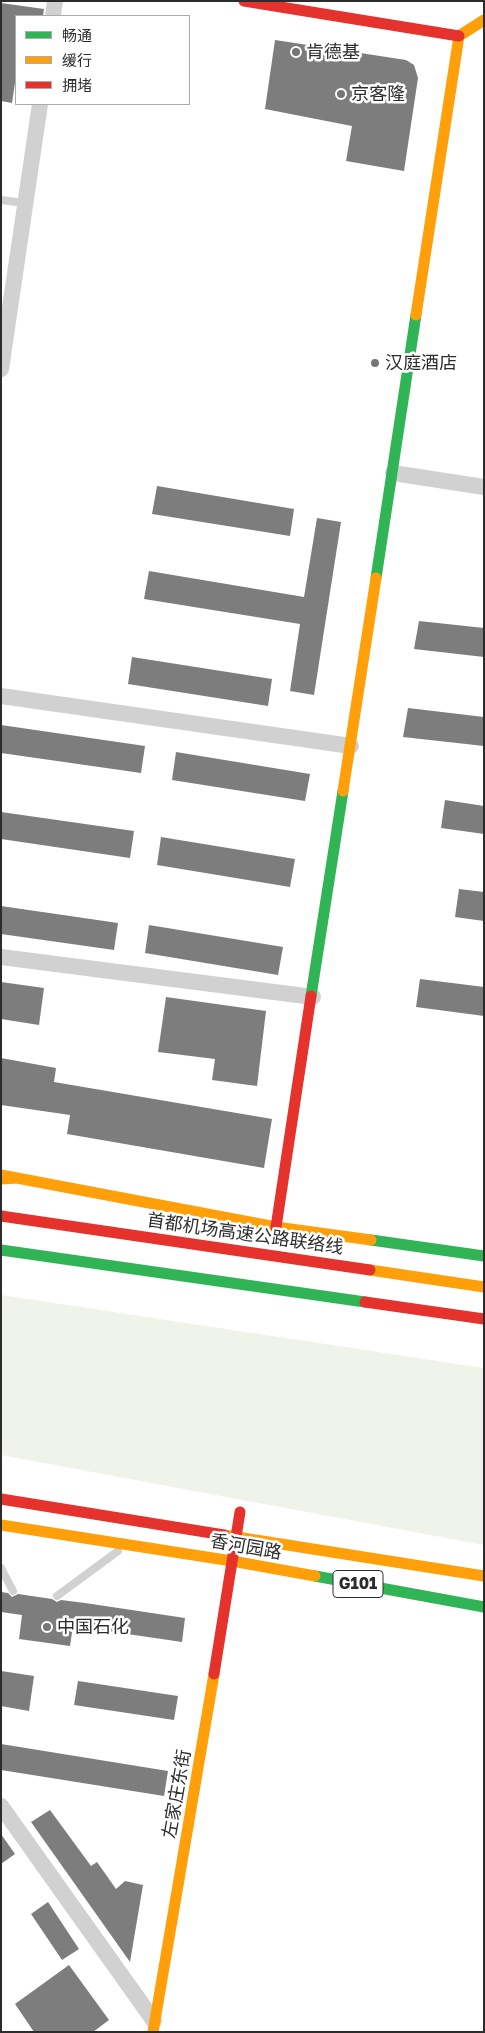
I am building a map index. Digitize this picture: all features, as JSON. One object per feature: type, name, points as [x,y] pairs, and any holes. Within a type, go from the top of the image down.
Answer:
[{"type":"main road","points":[[244,1],[459,36],[484,20]]},
{"type":"main road","points":[[276,1227],[313,997],[459,36]]},
{"type":"main road","points":[[1,1177],[17,1178],[276,1227],[484,1256]]},
{"type":"main road","name":"首都机场高速公路联络线","points":[[1,1216],[484,1287]]},
{"type":"main road","points":[[1,1250],[484,1318]]},
{"type":"main road","points":[[406,1307],[484,1327]]},
{"type":"main road","name":"香河园路","points":[[1,1499],[484,1576]]},
{"type":"main road","name":"左家庄东街","points":[[153,2026],[200,1761],[240,1512]]},
{"type":"main road","name":"香河园路","points":[[1,1526],[232,1561],[484,1607]]},
{"type":"street","points":[[53,15],[55,1]]},
{"type":"street","points":[[1,369],[40,105]]},
{"type":"street","points":[[393,473],[484,487]]},
{"type":"street","points":[[1,696],[351,746]]},
{"type":"street","points":[[1,956],[313,997]]},
{"type":"street","points":[[1,1806],[153,2026]]},
{"type":"lane","points":[[1,200],[26,203]]},
{"type":"lane","points":[[57,1596],[126,1545]]},
{"type":"lane","points":[[1,1568],[13,1591]]},
{"type":"shaded area","points":[[1,1295],[484,1368],[484,1545],[1,1455]]},
{"type":"building","points":[[1,3],[44,9],[43,15],[15,15],[15,83],[12,103],[1,101]]},
{"type":"building","name":"京客隆","points":[[275,40],[406,60],[414,65],[418,78],[404,171],[346,161],[352,126],[265,109]]},
{"type":"building","points":[[157,486],[294,509],[290,536],[152,514]]},
{"type":"building","points":[[317,518],[341,522],[314,695],[290,691],[300,624],[144,599],[149,571],[304,597]]},
{"type":"building","points":[[419,621],[484,628],[484,657],[414,649]]},
{"type":"building","points":[[132,657],[272,679],[268,706],[128,684]]},
{"type":"building","points":[[408,708],[484,717],[484,746],[403,737]]},
{"type":"building","points":[[1,725],[145,746],[141,773],[1,753]]},
{"type":"building","points":[[176,752],[310,774],[305,801],[172,780]]},
{"type":"building","points":[[445,800],[484,806],[484,834],[441,828]]},
{"type":"building","points":[[1,812],[134,831],[130,858],[1,839]]},
{"type":"building","points":[[161,837],[295,859],[290,887],[157,865]]},
{"type":"building","points":[[459,889],[484,892],[484,921],[455,917]]},
{"type":"building","points":[[1,906],[118,923],[114,950],[1,934]]},
{"type":"building","points":[[149,925],[283,947],[278,975],[145,953]]},
{"type":"building","points":[[420,979],[484,987],[484,1016],[416,1007]]},
{"type":"building","points":[[1,982],[44,988],[39,1025],[1,1019]]},
{"type":"building","points":[[166,997],[266,1011],[257,1086],[212,1080],[215,1059],[158,1052]]},
{"type":"building","points":[[1,1058],[56,1068],[54,1082],[272,1119],[264,1168],[67,1134],[70,1115],[1,1105]]},
{"type":"building","points":[[1,1592],[8,1593],[12,1597],[18,1594],[52,1599],[57,1602],[61,1600],[85,1603],[185,1618],[182,1642],[73,1626],[70,1646],[19,1639],[22,1615],[1,1612]]},
{"type":"building","points":[[1,1671],[34,1676],[29,1711],[1,1706]]},
{"type":"building","points":[[78,1681],[178,1696],[174,1720],[74,1705]]},
{"type":"building","points":[[1,1744],[168,1771],[164,1796],[1,1770]]},
{"type":"building","points":[[50,1810],[91,1866],[97,1862],[116,1889],[125,1881],[143,1885],[130,1962],[31,1822]]},
{"type":"building","points":[[1,1834],[15,1854],[1,1864]]},
{"type":"building","points":[[48,1902],[79,1949],[62,1960],[31,1914]]},
{"type":"building","points":[[69,1965],[109,2020],[93,2032],[34,2032],[15,2004]]},
{"type":"traffic: fast","points":[[376,578],[416,315]]},
{"type":"traffic: fast","points":[[311,996],[343,791]]},
{"type":"traffic: fast","points":[[371,1240],[484,1256]]},
{"type":"traffic: fast","points":[[1,1250],[365,1302]]},
{"type":"traffic: fast","points":[[315,1576],[484,1607]]},
{"type":"traffic: slow","points":[[416,315],[459,36],[484,20]]},
{"type":"traffic: slow","points":[[343,791],[376,578]]},
{"type":"traffic: slow","points":[[1,1175],[276,1227],[371,1240]]},
{"type":"traffic: slow","points":[[1,1179],[17,1178]]},
{"type":"traffic: slow","points":[[370,1270],[484,1287]]},
{"type":"traffic: slow","points":[[1,1525],[315,1576]]},
{"type":"traffic: slow","points":[[224,1535],[484,1576]]},
{"type":"traffic: slow","points":[[153,2032],[214,1674]]},
{"type":"traffic: jam","points":[[244,1],[459,36]]},
{"type":"traffic: jam","points":[[276,1227],[311,996]]},
{"type":"traffic: jam","points":[[1,1216],[370,1270]]},
{"type":"traffic: jam","points":[[365,1302],[484,1319]]},
{"type":"traffic: jam","points":[[1,1499],[224,1535]]},
{"type":"traffic: jam","points":[[214,1674],[240,1512]]},
{"type":"place","name":"肯德基","points":[[296,52]]},
{"type":"place","name":"京客隆","points":[[341,94]]},
{"type":"place","name":"汉庭酒店","points":[[375,363]]},
{"type":"place","name":"中国石化","points":[[47,1627]]}]
